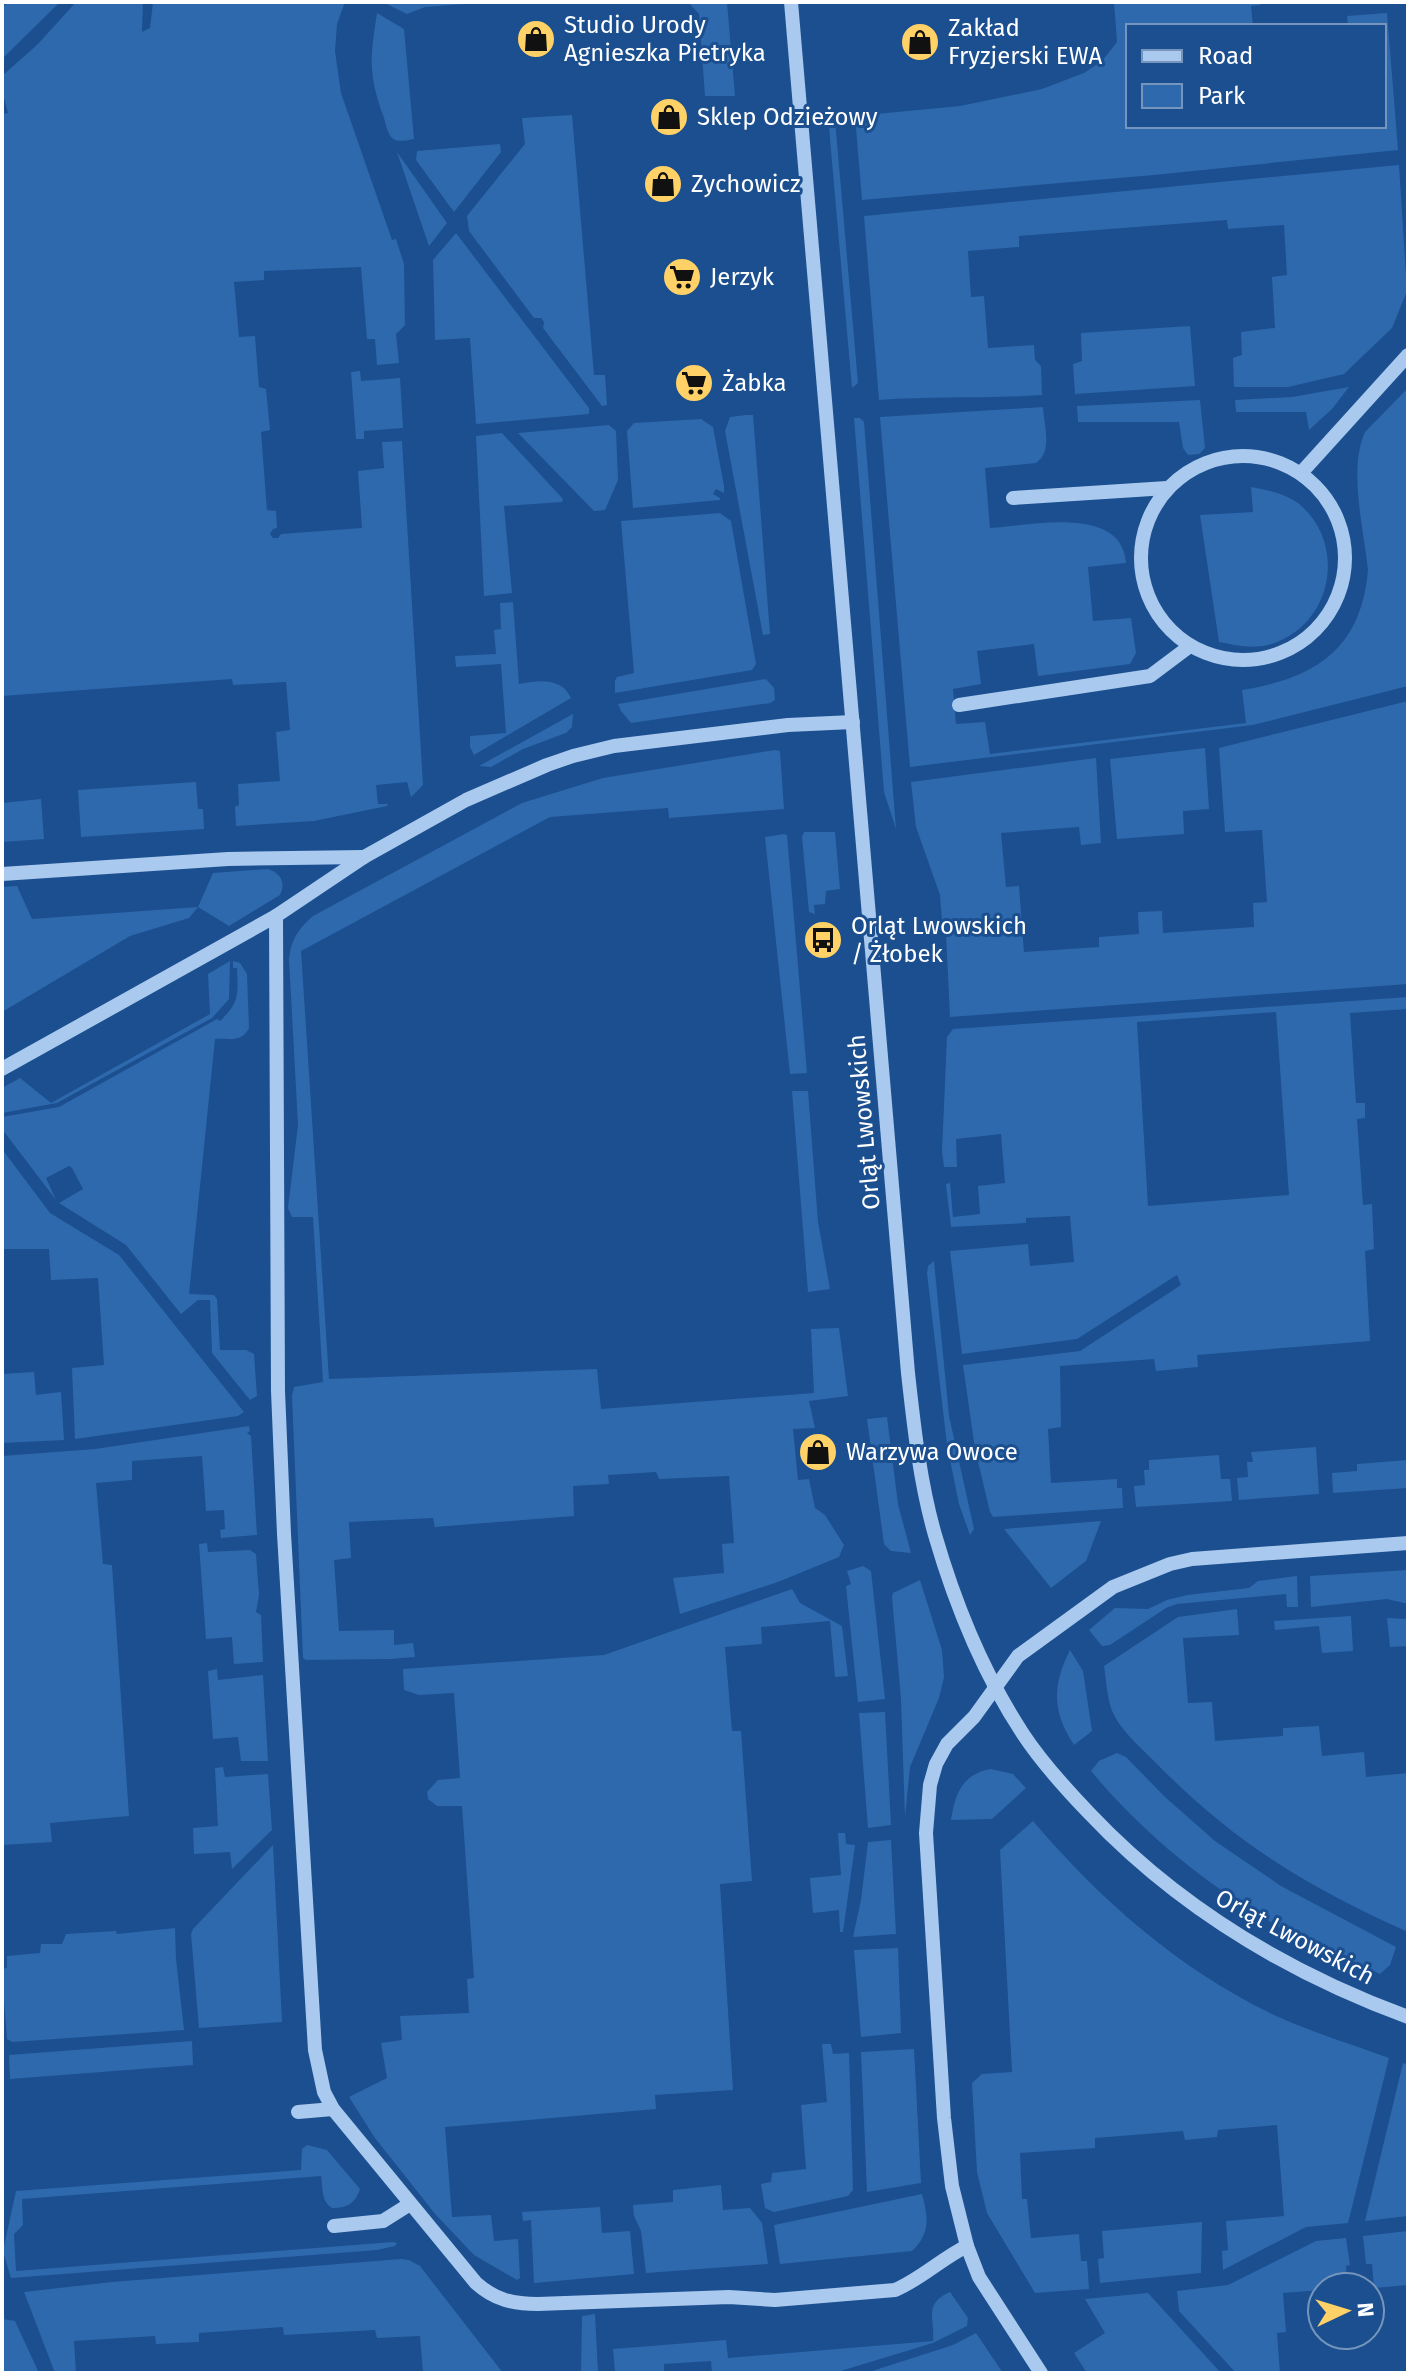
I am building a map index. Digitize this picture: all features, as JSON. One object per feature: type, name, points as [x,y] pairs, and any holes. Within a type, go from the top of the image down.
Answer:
[{"type":"street","name":"Orląt Lwowskich","points":[[791,2],[900,1288],[915,1431],[942,1558],[963,1616],[995,1686],[1024,1736],[1058,1780],[1115,1841],[1172,1891],[1219,1924],[1290,1965],[1358,1998],[1408,2017]]},
{"type":"street","points":[[1301,473],[1408,355]]},
{"type":"street","points":[[1246,455],[1275,460],[1301,473],[1327,497],[1343,529],[1347,564],[1338,598],[1319,628],[1291,649],[1258,660],[1223,659],[1190,646],[1166,627],[1150,602],[1141,573],[1142,542],[1150,514],[1167,488],[1191,469],[1218,458],[1246,455]]},
{"type":"street","points":[[1013,498],[1167,488]]},
{"type":"street","points":[[959,705],[1150,676],[1190,646]]},
{"type":"street","points":[[2,1069],[276,916],[364,857],[466,800],[573,756],[614,746],[788,725],[853,722]]},
{"type":"street","points":[[2,874],[228,859],[364,857]]},
{"type":"street","points":[[276,916],[276,1294],[284,1534],[315,2050],[324,2092],[333,2109],[476,2283],[496,2298],[520,2304],[729,2297],[775,2300],[895,2290],[913,2282],[941,2260],[967,2246]]},
{"type":"street","points":[[1041,2373],[979,2277],[967,2246],[952,2186],[944,2118],[927,1807],[933,1774],[947,1744],[974,1717],[1018,1656],[1113,1587],[1170,1564],[1223,1556],[1408,1543]]},
{"type":"street","points":[[298,2112],[333,2109]]},
{"type":"street","points":[[334,2226],[383,2221],[410,2204]]},
{"type":"green space","points":[[11,2],[60,2],[2,59],[2,6]]},
{"type":"green space","points":[[76,2],[143,2],[142,32],[150,28],[153,2],[345,2],[337,24],[335,51],[341,93],[392,240],[396,239],[404,264],[405,325],[396,334],[399,363],[377,365],[375,339],[367,339],[361,267],[264,271],[264,280],[234,282],[239,337],[255,336],[259,387],[266,389],[270,430],[261,432],[267,510],[276,511],[277,528],[270,534],[273,538],[281,534],[362,528],[358,471],[384,468],[382,442],[402,441],[423,785],[411,797],[407,782],[376,785],[378,804],[387,806],[314,821],[236,826],[238,784],[280,781],[276,732],[290,730],[286,682],[233,685],[232,679],[2,696],[2,114],[8,113],[2,76],[38,44]]},
{"type":"green space","points":[[388,2],[492,2],[425,7],[407,14]]},
{"type":"green space","points":[[688,2],[727,2],[735,96],[705,96],[699,14]]},
{"type":"green space","points":[[1114,2],[1260,2],[1260,5],[1251,6],[1253,24],[1126,24],[1126,128],[1386,128],[1386,24],[1348,24],[1347,16],[1387,13],[1398,150],[862,200],[855,116],[960,106],[1042,89],[1084,73],[1102,61],[1117,42]]},
{"type":"green space","points":[[377,13],[404,29],[414,139],[399,141],[393,138],[379,103],[372,66]]},
{"type":"green space","points":[[572,115],[594,375],[605,375],[607,405],[602,406],[543,328],[541,318],[534,318],[469,231],[467,216],[525,144],[522,118]]},
{"type":"green space","points":[[831,119],[835,120],[858,383],[852,388],[830,139]]},
{"type":"green space","points":[[500,144],[501,152],[454,212],[416,160],[417,151]]},
{"type":"green space","points":[[397,152],[447,223],[429,246]]},
{"type":"green space","points":[[1399,165],[1407,291],[1392,328],[1344,374],[1288,387],[1234,387],[1233,358],[1242,355],[1241,332],[1275,328],[1272,277],[1287,275],[1284,225],[1228,229],[1227,220],[1019,236],[1019,247],[968,251],[971,297],[984,296],[988,348],[1034,345],[1035,360],[1041,366],[1042,395],[879,400],[864,216]]},
{"type":"green space","points":[[456,233],[589,408],[589,414],[476,424],[470,338],[435,340],[433,260]]},
{"type":"green space","points":[[1190,326],[1195,386],[1075,394],[1073,364],[1082,361],[1081,333]]},
{"type":"green space","points":[[360,371],[361,381],[400,378],[403,428],[364,431],[364,439],[356,439],[351,372]]},
{"type":"green space","points":[[1349,387],[1332,409],[1309,430],[1306,412],[1236,412],[1235,400],[1292,397]]},
{"type":"green space","points":[[1408,388],[1408,686],[1253,725],[910,767],[880,417],[1043,407],[1046,445],[1041,458],[1036,463],[985,468],[990,528],[1049,523],[1091,525],[1109,532],[1121,544],[1126,563],[1088,567],[1093,621],[1131,618],[1136,653],[1130,664],[1038,676],[1034,644],[977,651],[981,684],[953,689],[956,724],[985,722],[990,754],[1246,723],[1242,690],[1292,677],[1330,656],[1356,621],[1364,598],[1368,570],[1357,481],[1360,447],[1365,432]]},
{"type":"green space","points":[[1200,400],[1205,448],[1199,454],[1188,455],[1183,448],[1179,422],[1078,422],[1077,406]]},
{"type":"green space","points":[[753,415],[770,634],[763,635],[725,431],[730,417]]},
{"type":"green space","points":[[854,418],[864,422],[896,829],[884,792]]},
{"type":"green space","points":[[701,419],[713,427],[724,493],[716,489],[713,494],[720,500],[633,508],[627,431],[634,423]]},
{"type":"green space","points":[[609,425],[616,431],[618,480],[605,510],[594,511],[518,433]]},
{"type":"green space","points":[[502,433],[563,499],[562,502],[504,506],[512,593],[484,596],[476,436]]},
{"type":"green space","points":[[1251,487],[1281,494],[1298,503],[1314,520],[1324,540],[1328,561],[1326,583],[1319,603],[1307,621],[1290,636],[1255,647],[1219,642],[1200,515],[1253,512]]},
{"type":"green space","points":[[720,513],[731,521],[756,664],[752,670],[615,693],[617,677],[634,673],[621,521]]},
{"type":"green space","points":[[513,602],[519,684],[541,681],[556,683],[571,698],[474,755],[470,736],[506,733],[501,664],[456,667],[455,656],[496,654],[494,630],[501,629],[500,603]]},
{"type":"green space","points":[[766,679],[774,688],[775,700],[770,703],[631,723],[618,704]]},
{"type":"green space","points":[[1408,701],[1408,984],[950,1017],[946,934],[943,933],[940,895],[916,827],[911,782],[1096,758],[1101,843],[1081,845],[1079,827],[1001,833],[1006,887],[1019,886],[1024,952],[1099,947],[1099,937],[1139,934],[1138,912],[1162,911],[1163,933],[1254,927],[1253,903],[1267,902],[1262,830],[1225,832],[1219,748]]},
{"type":"green space","points":[[573,714],[572,727],[566,733],[523,749],[491,767],[479,766]]},
{"type":"green space","points":[[1205,748],[1209,809],[1183,811],[1184,834],[1117,839],[1110,759]]},
{"type":"green space","points":[[780,751],[784,809],[669,818],[668,808],[550,817],[301,951],[329,1379],[597,1369],[601,1409],[814,1393],[811,1329],[839,1328],[848,1396],[809,1401],[815,1428],[793,1429],[798,1480],[809,1479],[815,1508],[825,1515],[844,1545],[839,1557],[778,1582],[680,1614],[673,1578],[724,1573],[722,1544],[734,1543],[729,1476],[659,1479],[656,1472],[608,1475],[609,1484],[573,1486],[574,1516],[435,1527],[433,1518],[349,1522],[351,1558],[334,1560],[339,1631],[394,1630],[394,1645],[413,1643],[415,1657],[306,1660],[303,1658],[292,1396],[294,1387],[323,1382],[313,1217],[292,1217],[288,1208],[298,1125],[289,959],[296,935],[313,916],[522,803],[603,778]]},
{"type":"green space","points":[[196,782],[198,809],[203,809],[204,829],[81,837],[78,790]]},
{"type":"green space","points":[[41,799],[44,839],[2,842],[2,803]]},
{"type":"green space","points":[[804,832],[835,832],[840,889],[826,891],[825,904],[814,905],[815,914],[809,912]]},
{"type":"green space","points":[[787,835],[807,1073],[790,1074],[765,837]]},
{"type":"green space","points":[[268,869],[281,879],[280,895],[229,926],[198,907],[213,873]]},
{"type":"green space","points":[[17,886],[32,919],[198,907],[189,918],[130,936],[2,1012],[2,887]]},
{"type":"green space","points":[[230,961],[229,999],[212,1018],[57,1103],[2,1113],[2,1088],[20,1078],[51,1103],[210,1014],[208,974]]},
{"type":"green space","points":[[233,961],[240,963],[247,974],[249,1028],[239,1038],[215,1039],[189,1294],[214,1295],[217,1299],[220,1350],[246,1350],[254,1354],[257,1396],[250,1400],[212,1353],[210,1300],[198,1300],[181,1314],[126,1245],[59,1203],[83,1189],[72,1168],[69,1166],[46,1178],[56,1200],[2,1129],[2,1117],[59,1107],[217,1019],[220,1021],[236,997],[237,968],[233,968]]},
{"type":"green space","points":[[1408,997],[1408,1009],[1350,1013],[1356,1103],[1365,1103],[1365,1118],[1357,1119],[1363,1205],[1372,1204],[1374,1249],[1365,1251],[1370,1341],[1197,1355],[1198,1367],[1156,1371],[1154,1359],[1060,1366],[1061,1427],[1048,1429],[1051,1483],[1117,1479],[1117,1488],[1122,1488],[1123,1508],[993,1517],[975,1449],[963,1365],[1080,1351],[1181,1285],[1177,1275],[1077,1339],[962,1354],[950,1251],[1028,1244],[1030,1266],[1074,1262],[1070,1216],[1026,1218],[1026,1223],[951,1227],[946,1184],[950,1183],[953,1217],[980,1214],[978,1186],[1005,1183],[1001,1134],[956,1139],[957,1167],[944,1167],[947,1037],[953,1029]],"holes":[[[1276,1012],[1289,1195],[1148,1206],[1137,1022]]]},
{"type":"green space","points":[[792,1091],[808,1091],[818,1222],[830,1289],[808,1292]]},
{"type":"green space","points":[[2,1149],[50,1213],[119,1255],[244,1412],[238,1416],[75,1439],[72,1368],[104,1365],[98,1278],[51,1280],[49,1249],[2,1249]]},
{"type":"green space","points":[[934,1261],[949,1416],[974,1529],[970,1535],[959,1504],[947,1445],[927,1273],[928,1266]]},
{"type":"green space","points":[[34,1372],[36,1395],[61,1392],[64,1440],[2,1443],[2,1374]]},
{"type":"green space","points":[[887,1417],[898,1504],[911,1553],[891,1551],[884,1544],[867,1419]]},
{"type":"green space","points":[[249,1426],[247,1433],[251,1436],[257,1535],[221,1538],[220,1530],[225,1529],[224,1510],[206,1511],[202,1456],[132,1461],[132,1480],[96,1483],[103,1564],[112,1565],[129,1816],[50,1823],[52,1842],[2,1845],[2,1456],[95,1449]]},
{"type":"green space","points":[[1316,1447],[1319,1494],[1239,1500],[1237,1478],[1248,1477],[1247,1462],[1253,1462],[1251,1452]]},
{"type":"green space","points":[[1219,1455],[1221,1479],[1230,1479],[1232,1501],[1136,1507],[1134,1486],[1145,1485],[1144,1470],[1149,1470],[1149,1460]]},
{"type":"green space","points":[[1408,1460],[1408,1488],[1333,1493],[1332,1473],[1357,1471],[1357,1464]]},
{"type":"green space","points":[[1101,1521],[1086,1561],[1051,1588],[1004,1529]]},
{"type":"green space","points":[[207,1543],[208,1552],[250,1550],[256,1554],[259,1595],[256,1612],[261,1615],[263,1662],[234,1664],[232,1637],[206,1639],[199,1544]]},
{"type":"green space","points":[[863,1566],[871,1571],[885,1699],[858,1702],[846,1586],[851,1584],[847,1571]]},
{"type":"green space","points":[[1408,1570],[1408,1604],[1387,1599],[1311,1607],[1310,1576]]},
{"type":"green space","points":[[1297,1576],[1298,1607],[1287,1607],[1286,1594],[1177,1604],[1110,1645],[1102,1646],[1089,1630],[1115,1608],[1148,1609],[1187,1595],[1249,1588],[1258,1581]]},
{"type":"green space","points":[[920,1580],[942,1650],[944,1677],[939,1698],[910,1767],[905,1817],[901,1699],[892,1597],[893,1593]]},
{"type":"green space","points":[[792,1589],[800,1603],[842,1626],[848,1676],[835,1677],[830,1621],[761,1627],[762,1644],[725,1647],[732,1731],[741,1731],[752,1881],[720,1884],[733,2090],[655,2095],[656,2109],[445,2127],[452,2217],[491,2215],[494,2241],[518,2239],[520,2278],[517,2280],[474,2255],[436,2215],[375,2138],[349,2097],[387,2078],[381,2043],[402,2040],[400,2016],[469,2013],[467,1979],[474,1978],[462,1806],[437,1806],[428,1799],[427,1792],[438,1780],[460,1778],[454,1693],[419,1695],[404,1690],[403,1669],[604,1655]]},
{"type":"green space","points":[[1237,1609],[1239,1635],[1183,1638],[1188,1703],[1212,1702],[1215,1741],[1283,1736],[1283,1728],[1319,1726],[1322,1756],[1364,1752],[1366,1777],[1408,1773],[1408,1932],[1303,1879],[1241,1838],[1183,1789],[1129,1736],[1114,1715],[1108,1698],[1104,1666],[1178,1617]]},
{"type":"green space","points":[[1351,1616],[1353,1651],[1322,1653],[1319,1626],[1275,1630],[1274,1621]]},
{"type":"green space","points":[[1387,1618],[1408,1619],[1408,1646],[1390,1647]]},
{"type":"green space","points":[[1070,1650],[1083,1671],[1092,1731],[1074,1745],[1062,1721],[1057,1698],[1060,1675]]},
{"type":"green space","points":[[217,1669],[218,1680],[263,1675],[268,1761],[241,1761],[238,1737],[213,1739],[208,1671]]},
{"type":"green space","points":[[885,1712],[891,1825],[868,1828],[859,1713]]},
{"type":"green space","points":[[1117,1753],[1126,1757],[1215,1841],[1281,1886],[1396,1947],[1390,1965],[1380,1974],[1300,1937],[1248,1908],[1199,1874],[1153,1836],[1091,1771],[1099,1761]]},
{"type":"green space","points":[[223,1767],[225,1777],[268,1774],[272,1830],[232,1869],[230,1852],[194,1854],[193,1828],[218,1826],[215,1768]]},
{"type":"green space","points":[[991,1769],[1013,1774],[1026,1788],[992,1819],[951,1820],[958,1794],[967,1780]]},
{"type":"green space","points":[[1033,1821],[1114,1905],[1143,1931],[1206,1977],[1274,2015],[1389,2058],[1348,2223],[1306,2227],[1223,2270],[1222,2251],[1228,2250],[1226,2221],[1284,2216],[1277,2125],[1218,2130],[1217,2137],[1185,2140],[1183,2131],[1095,2138],[1095,2148],[1020,2153],[1022,2199],[1027,2199],[1031,2238],[1079,2234],[1081,2261],[1087,2261],[1089,2289],[1035,2293],[987,2213],[977,2172],[972,2083],[982,2074],[1012,2072],[1000,1850]]},
{"type":"green space","points":[[838,1833],[845,1833],[846,1844],[855,1845],[843,1932],[840,1932],[839,1910],[813,1913],[810,1878],[841,1875]]},
{"type":"green space","points":[[891,1840],[896,1934],[853,1937],[868,1842]]},
{"type":"green space","points":[[273,1845],[282,2022],[199,2028],[193,1929]]},
{"type":"green space","points":[[175,1928],[184,2030],[12,2042],[7,2039],[2,1969],[7,1968],[7,1956],[40,1953],[41,1944],[62,1944],[66,1934],[116,1931],[117,1934]]},
{"type":"green space","points":[[898,1948],[901,2033],[861,2037],[854,1950]]},
{"type":"green space","points":[[192,2041],[193,2065],[10,2079],[9,2055]]},
{"type":"green space","points":[[822,2044],[831,2044],[833,2054],[849,2053],[853,2190],[848,2196],[774,2212],[765,2208],[761,2184],[771,2182],[772,2173],[806,2169],[801,2105],[827,2102]]},
{"type":"green space","points":[[914,2049],[921,2183],[867,2192],[861,2052]]},
{"type":"green space","points":[[1403,2063],[1408,2065],[1408,2216],[1365,2221]]},
{"type":"green space","points":[[307,2145],[327,2150],[360,2189],[350,2204],[337,2208],[328,2205],[321,2176],[22,2199],[23,2225],[14,2234],[16,2271],[393,2242],[397,2243],[395,2246],[377,2250],[11,2278],[3,2251],[16,2191],[301,2170],[302,2149]]},
{"type":"green space","points":[[721,2185],[723,2210],[750,2208],[762,2223],[768,2264],[646,2273],[641,2231],[633,2205],[673,2202],[673,2190]]},
{"type":"green space","points":[[922,2194],[926,2210],[925,2231],[912,2251],[780,2264],[774,2225]]},
{"type":"green space","points":[[600,2207],[602,2233],[630,2231],[634,2274],[534,2283],[531,2220],[523,2221],[522,2212]]},
{"type":"green space","points":[[1202,2222],[1201,2273],[1100,2283],[1098,2259],[1104,2258],[1102,2231]]},
{"type":"green space","points":[[1408,2231],[1408,2285],[1386,2287],[1386,2271],[1373,2271],[1372,2264],[1366,2264],[1363,2236]]},
{"type":"green space","points":[[1346,2238],[1350,2265],[1346,2266],[1346,2271],[1306,2271],[1306,2291],[1283,2293],[1286,2332],[1277,2333],[1280,2373],[1236,2373],[1179,2311],[1177,2291],[1228,2285],[1316,2241]]},
{"type":"green space","points":[[401,2259],[420,2266],[503,2373],[423,2373],[420,2336],[377,2338],[375,2330],[284,2335],[283,2327],[199,2333],[199,2342],[156,2344],[155,2336],[74,2341],[76,2373],[55,2373],[24,2292],[112,2282]]},
{"type":"green space","points":[[950,2292],[968,2318],[967,2326],[933,2343],[834,2373],[712,2373],[711,2361],[664,2364],[664,2373],[615,2373],[613,2349],[726,2340],[728,2358],[933,2341],[933,2307],[936,2301]]},
{"type":"green space","points":[[1148,2293],[1221,2373],[1087,2373],[1074,2353],[1105,2333],[1085,2299]]},
{"type":"green space","points":[[595,2314],[598,2373],[581,2373],[582,2316]]},
{"type":"green space","points":[[3,2319],[15,2321],[39,2373],[2,2373]]},
{"type":"green space","points":[[976,2333],[1003,2373],[866,2373],[953,2345]]},
{"type":"place","name":"Studio Urody Agnieszka Pietryka","points":[[536,39]]},
{"type":"place","name":"Zakład Fryzjerski EWA","points":[[920,42]]},
{"type":"place","name":"Sklep Odzieżowy","points":[[669,117]]},
{"type":"place","name":"Zychowicz","points":[[663,184]]},
{"type":"place","name":"Jerzyk","points":[[682,277]]},
{"type":"place","name":"Żabka","points":[[694,383]]},
{"type":"place","name":"Orląt Lwowskich / Żłobek","points":[[823,940]]},
{"type":"place","name":"Warzywa Owoce","points":[[818,1452]]}]
